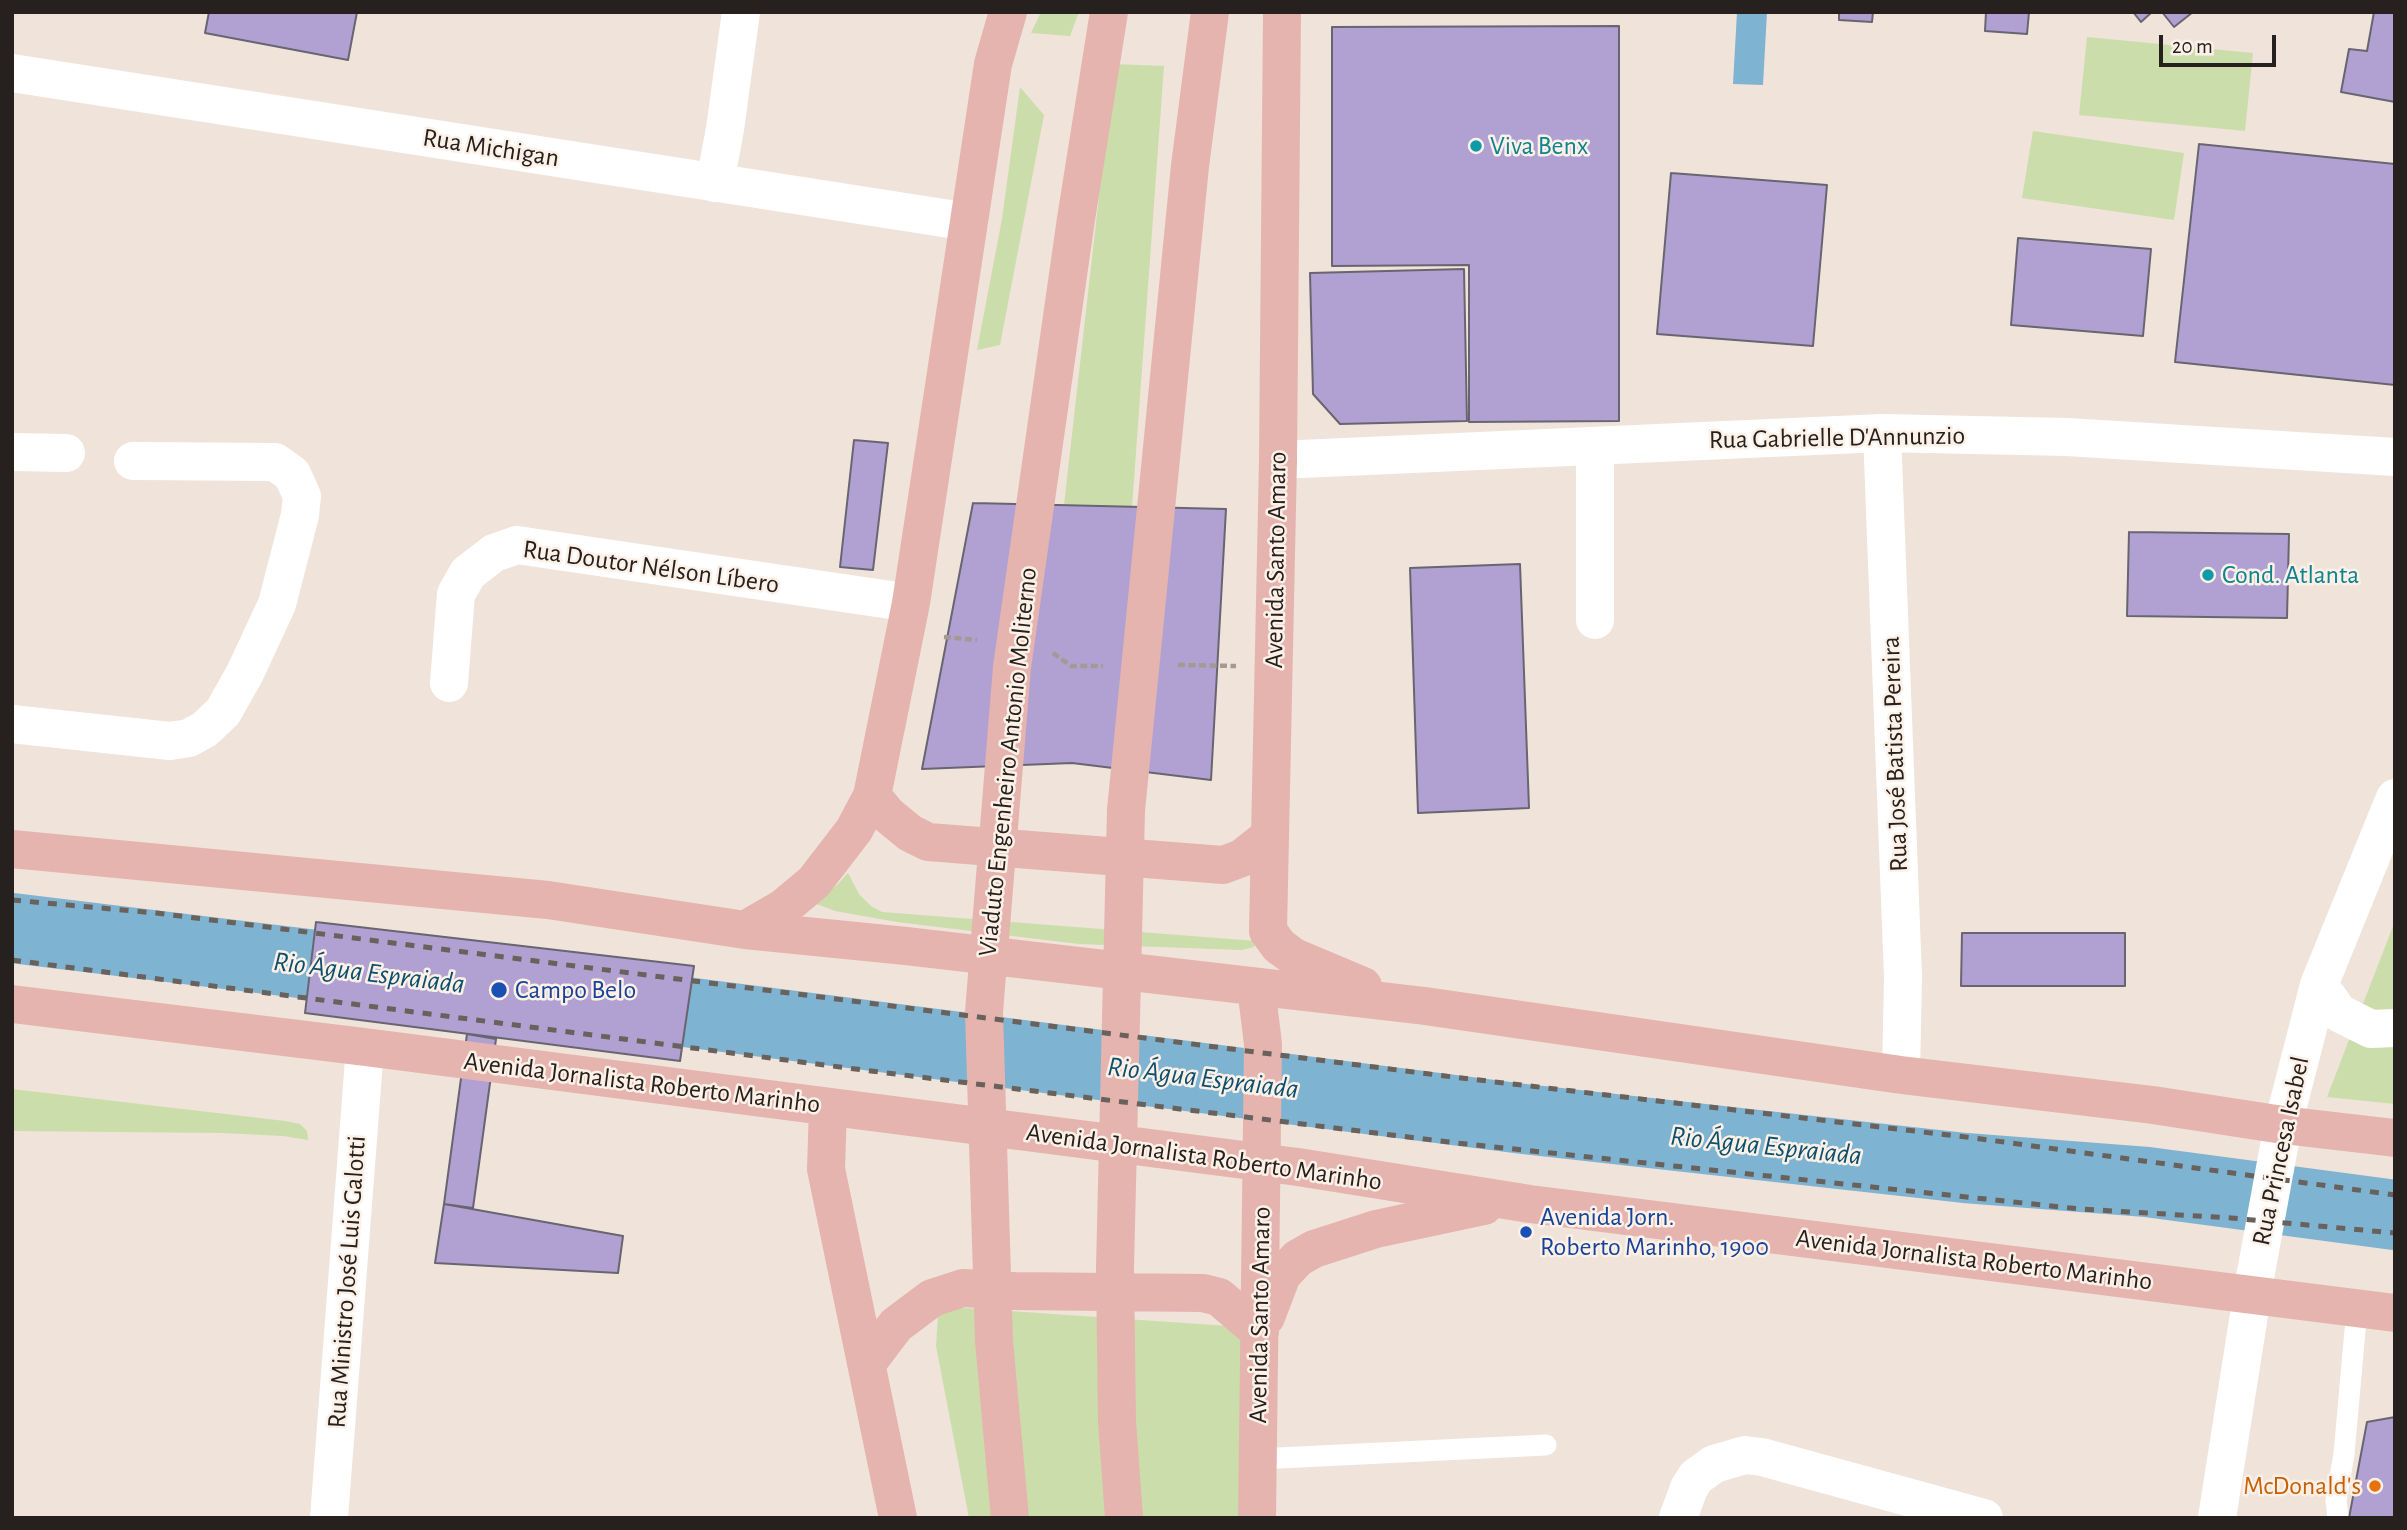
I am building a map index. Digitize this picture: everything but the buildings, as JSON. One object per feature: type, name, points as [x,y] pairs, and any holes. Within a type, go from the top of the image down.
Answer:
[{"type":"main road","points":[[745,930],[783,908],[814,882],[854,830],[872,796],[908,618],[993,64],[1008,12]]},
{"type":"main road","name":"Viaduto Engenheiro Antonio Moliterno","points":[[1010,1518],[994,1340],[984,1012],[1012,667],[1076,219],[1109,12]]},
{"type":"main road","points":[[1124,1518],[1117,1421],[1115,1268],[1126,810],[1191,166],[1210,12]]},
{"type":"main road","name":"Avenida Santo Amaro","points":[[1282,12],[1278,460],[1268,931],[1279,946],[1294,957],[1345,980],[1425,1006]]},
{"type":"main road","points":[[872,796],[888,815],[910,833],[928,842],[1223,865],[1242,858],[1270,836]]},
{"type":"main road","points":[[12,849],[548,900],[745,930],[1425,1006],[1901,1075],[2153,1105],[2281,1131],[2395,1138]]},
{"type":"main road","name":"Avenida Santo Amaro","points":[[1256,987],[1263,1044],[1258,1518]]},
{"type":"main road","name":"Avenida Jornalista Roberto Marinho","points":[[12,1004],[1262,1163],[1510,1201],[2253,1289],[2357,1308],[2395,1312]]},
{"type":"main road","points":[[828,1107],[827,1169],[898,1518]]},
{"type":"main road","points":[[868,1362],[896,1325],[932,1298],[963,1288],[1203,1293],[1219,1297],[1261,1332],[1282,1275],[1298,1258],[1376,1229],[1442,1213],[1510,1201]]},
{"type":"street","points":[[715,183],[741,12]]},
{"type":"street","name":"Rua Michigan","points":[[12,73],[970,222]]},
{"type":"street","name":"Rua Gabrielle D'Annunzio","points":[[1278,460],[1882,433],[2067,437],[2395,457]]},
{"type":"street","name":"Rua José Batista Pereira","points":[[1882,433],[1903,977],[1901,1075]]},
{"type":"street","points":[[1595,446],[1595,620]]},
{"type":"street","points":[[12,452],[66,453]]},
{"type":"street","points":[[12,724],[170,741],[189,738],[205,729],[223,712],[245,673],[276,604],[300,516],[302,496],[292,474],[275,462],[133,461]]},
{"type":"street","name":"Rua Doutor Nélson Líbero","points":[[449,682],[456,594],[468,573],[485,559],[517,545],[908,618]]},
{"type":"street","name":"Rua Princesa Isabel","points":[[2217,1518],[2281,1131],[2319,985],[2395,798]]},
{"type":"street","points":[[2319,985],[2339,1013],[2371,1029],[2395,1028]]},
{"type":"street","name":"Rua Ministro José Luis Galotti","points":[[329,1518],[365,1047]]},
{"type":"street","points":[[1678,1518],[1696,1477],[1714,1464],[1745,1455],[1762,1457],[1984,1518]]},
{"type":"lane","points":[[2338,1518],[2336,1501],[2344,1454],[2357,1308]]},
{"type":"lane","points":[[1258,1459],[1546,1445]]},
{"type":"path","points":[[908,618],[988,640]]},
{"type":"path","points":[[1052,652],[1071,666],[1111,666]]},
{"type":"path","points":[[1177,665],[1274,666]]},
{"type":"green space","points":[[1041,12],[1079,12],[1070,36],[1031,33]]},
{"type":"green space","points":[[2087,37],[2253,53],[2245,131],[2079,115]]},
{"type":"green space","points":[[1114,64],[1164,66],[1132,507],[1064,505]]},
{"type":"green space","points":[[1020,87],[1044,115],[1000,345],[977,350],[1002,219]]},
{"type":"green space","points":[[2033,131],[2184,153],[2174,220],[2022,198]]},
{"type":"green space","points":[[848,873],[859,894],[882,912],[1256,941],[1254,947],[1241,950],[1079,944],[897,922],[835,911],[814,903]]},
{"type":"green space","points":[[2395,921],[2395,1104],[2327,1097]]},
{"type":"green space","points":[[12,1089],[285,1121],[300,1124],[307,1131],[308,1140],[221,1133],[12,1131]]},
{"type":"green space","points":[[951,1307],[1228,1326],[1242,1341],[1243,1518],[969,1518],[936,1346],[938,1316]]},
{"type":"water","points":[[1737,12],[1767,12],[1763,85],[1733,84]]},
{"type":"waterway","name":"Rio Água Espraiada","points":[[12,928],[407,976]]},
{"type":"waterway","name":"Rio Água Espraiada","points":[[591,1000],[1524,1119],[1965,1168],[2147,1182],[2395,1215]]},
{"type":"railway","points":[[12,900],[156,913],[1453,1077],[1974,1138],[2395,1195]]},
{"type":"railway","points":[[12,960],[871,1071],[1457,1143],[2080,1209],[2231,1218],[2395,1233]]},
{"type":"place","name":"Viva Benx","points":[[1476,146]]},
{"type":"place","name":"Cond. Atlanta","points":[[2208,575]]},
{"type":"place","name":"Campo Belo","points":[[499,990]]},
{"type":"place","name":"Avenida Jorn. Roberto Marinho, 1900","points":[[1526,1232]]},
{"type":"place","name":"McDonald's","points":[[2375,1486]]}]
